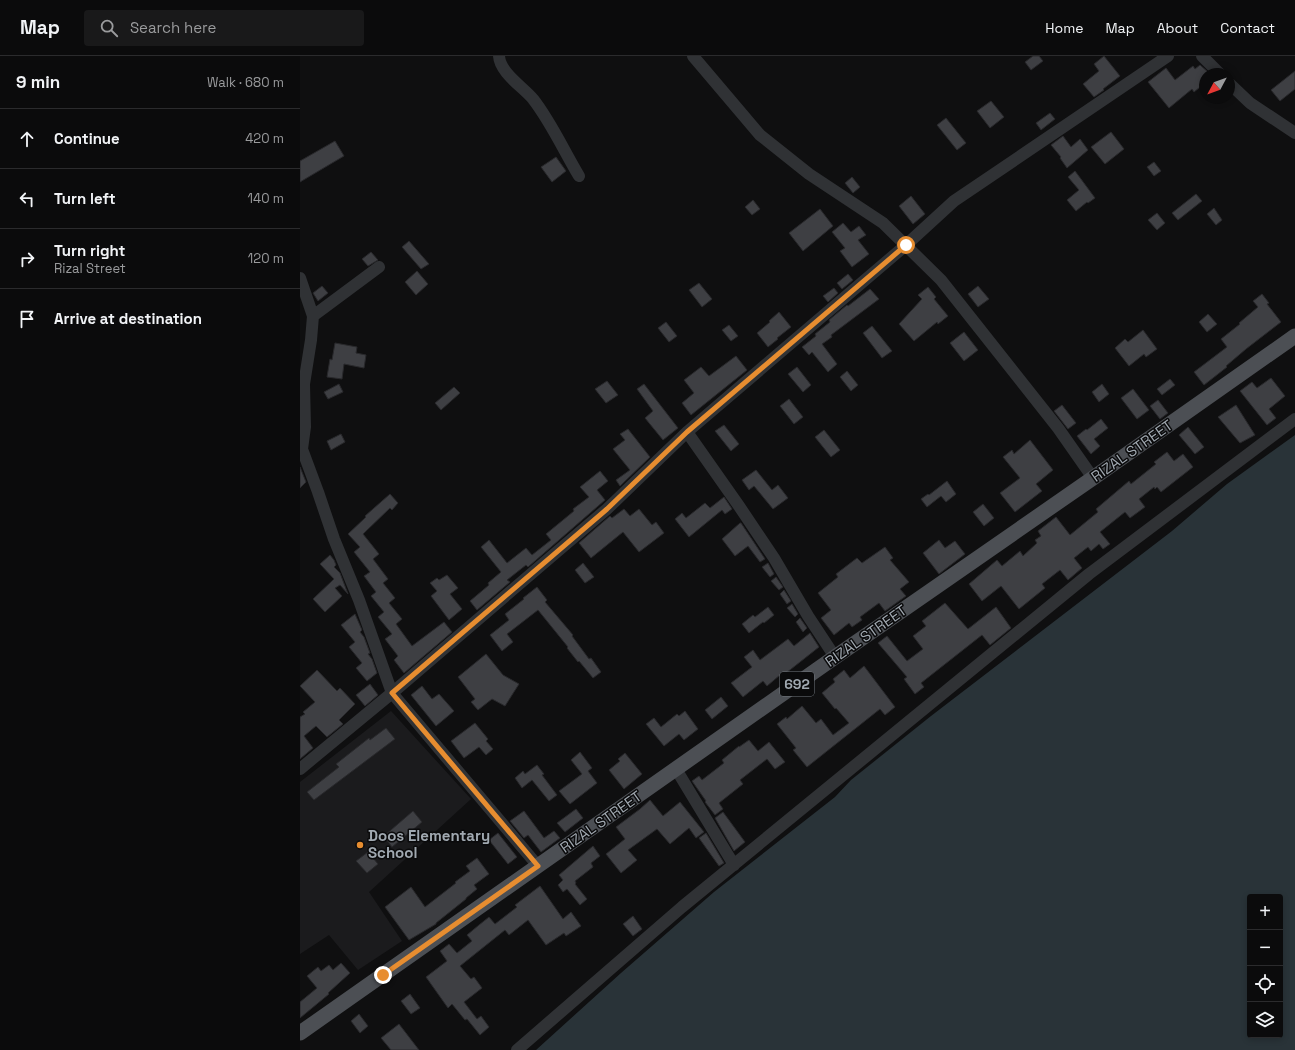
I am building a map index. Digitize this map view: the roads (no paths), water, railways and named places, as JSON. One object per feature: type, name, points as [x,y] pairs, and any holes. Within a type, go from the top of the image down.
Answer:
[{"type":"main road","name":"RIZAL STREET","points":[[300,1032],[1295,336]]},
{"type":"street","points":[[499,56],[504,70],[532,99],[545,118],[579,176]]},
{"type":"street","points":[[694,56],[760,135],[809,174],[883,224],[941,280],[1058,428],[1093,478]]},
{"type":"street","points":[[300,769],[392,693],[607,509],[687,432],[906,245],[954,201],[1168,56]]},
{"type":"street","points":[[1202,56],[1214,68]]},
{"type":"street","points":[[1235,88],[1250,103],[1295,133]]},
{"type":"street","points":[[313,316],[379,267]]},
{"type":"street","points":[[300,278],[313,316],[312,340],[304,384],[305,427],[301,450],[318,492],[334,540],[359,600],[392,693],[538,866]]},
{"type":"street","points":[[517,1050],[676,912],[1089,574],[1295,420]]},
{"type":"street","points":[[687,432],[765,545],[835,657]]},
{"type":"street","points":[[676,769],[734,865]]},
{"type":"place","name":"Doos Elementary School","points":[[360,845]]}]
